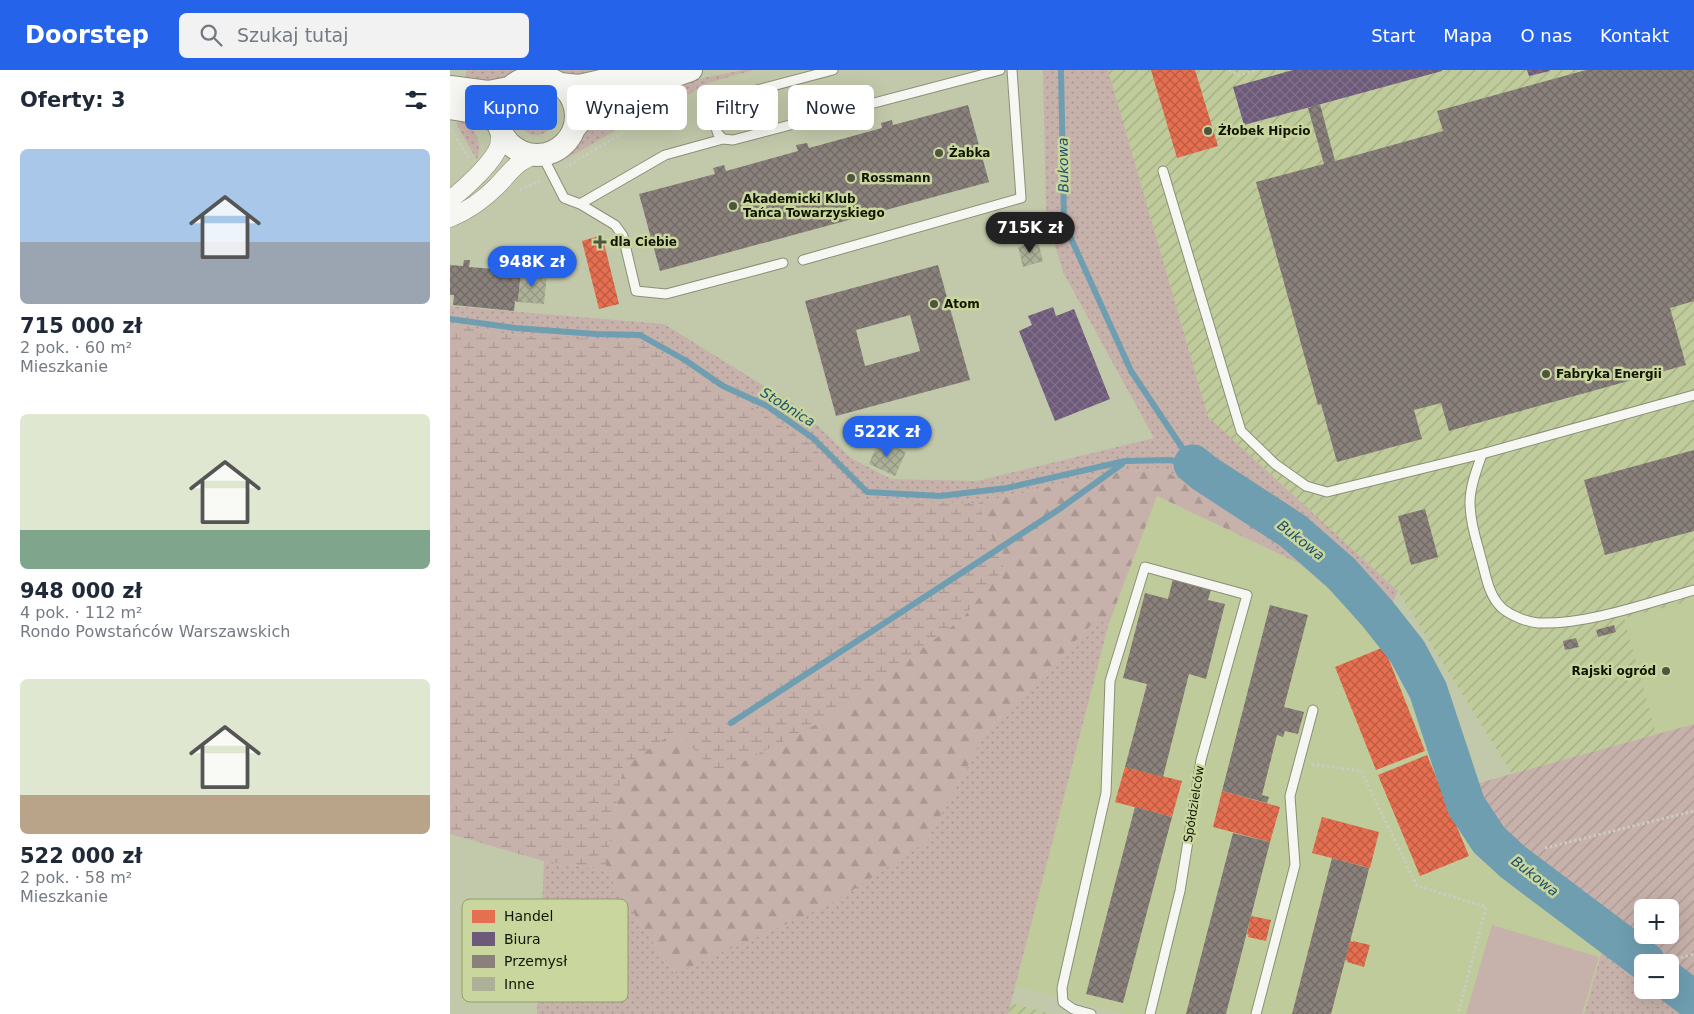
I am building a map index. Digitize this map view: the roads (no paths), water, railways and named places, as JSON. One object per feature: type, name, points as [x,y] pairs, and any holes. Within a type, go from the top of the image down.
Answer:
[{"type":"street","points":[[560,84],[579,86],[649,70]]},
{"type":"street","points":[[654,85],[691,70]]},
{"type":"street","points":[[513,85],[520,80],[533,77],[549,78],[560,84],[567,92]]},
{"type":"street","points":[[450,87],[465,89]]},
{"type":"street","points":[[450,108],[465,111]]},
{"type":"street","points":[[450,200],[471,181],[496,151],[500,139],[499,130]]},
{"type":"street","points":[[501,130],[507,142],[514,148],[526,154],[539,155]]},
{"type":"street","points":[[450,218],[461,214],[483,198],[520,161],[549,153],[560,147],[573,130]]},
{"type":"lane","points":[[723,139],[718,134],[712,116],[714,106],[723,99],[833,70]]},
{"type":"lane","points":[[580,204],[665,155],[723,139],[733,140],[1000,70]]},
{"type":"lane","points":[[803,260],[1021,198],[1012,70]]},
{"type":"lane","points":[[539,155],[564,198],[580,204],[615,225],[623,236],[636,291],[666,294],[783,263]]},
{"type":"lane","points":[[1163,171],[1242,431],[1275,464],[1306,486],[1328,492],[1482,454],[1694,395]]},
{"type":"lane","points":[[1482,454],[1474,476],[1470,500],[1472,527],[1490,593],[1502,608],[1516,616],[1536,623],[1567,622],[1616,612],[1694,590]]},
{"type":"lane","name":"Spółdzielców","points":[[1091,1014],[1073,1010],[1063,1002],[1062,988],[1106,794],[1110,681],[1145,567],[1247,595],[1201,760],[1180,891],[1150,1014]]},
{"type":"lane","points":[[1256,1014],[1295,865],[1290,796],[1314,710]]},
{"type":"waterway","name":"Bukowa","points":[[1061,70],[1064,223],[1131,371],[1193,464]]},
{"type":"waterway","name":"Stobnica","points":[[450,319],[515,328],[640,335],[685,360],[723,386],[767,406],[813,438],[867,492],[940,496],[1007,488],[1125,461],[1169,460],[1193,464]]},
{"type":"waterway","points":[[731,723],[1058,510],[1122,464]]},
{"type":"waterway","name":"Bukowa","points":[[1193,464],[1293,531],[1341,573],[1377,613],[1407,651],[1428,690],[1466,805],[1489,840],[1513,862],[1635,954]]},
{"type":"waterway","name":"Bukowa","points":[[1679,989],[1694,1000]]},
{"type":"place","name":"Żłobek Hipcio","points":[[1208,131]]},
{"type":"place","name":"Żabka","points":[[939,153]]},
{"type":"place","name":"Rossmann","points":[[851,178]]},
{"type":"place","name":"Akademicki Klub Tańca Towarzyskiego","points":[[733,206]]},
{"type":"place","name":"dla Ciebie","points":[[600,242]]},
{"type":"place","name":"Atom","points":[[934,304]]},
{"type":"place","name":"Fabryka Energii","points":[[1546,374]]},
{"type":"place","name":"Rajski ogród","points":[[1666,671]]}]
